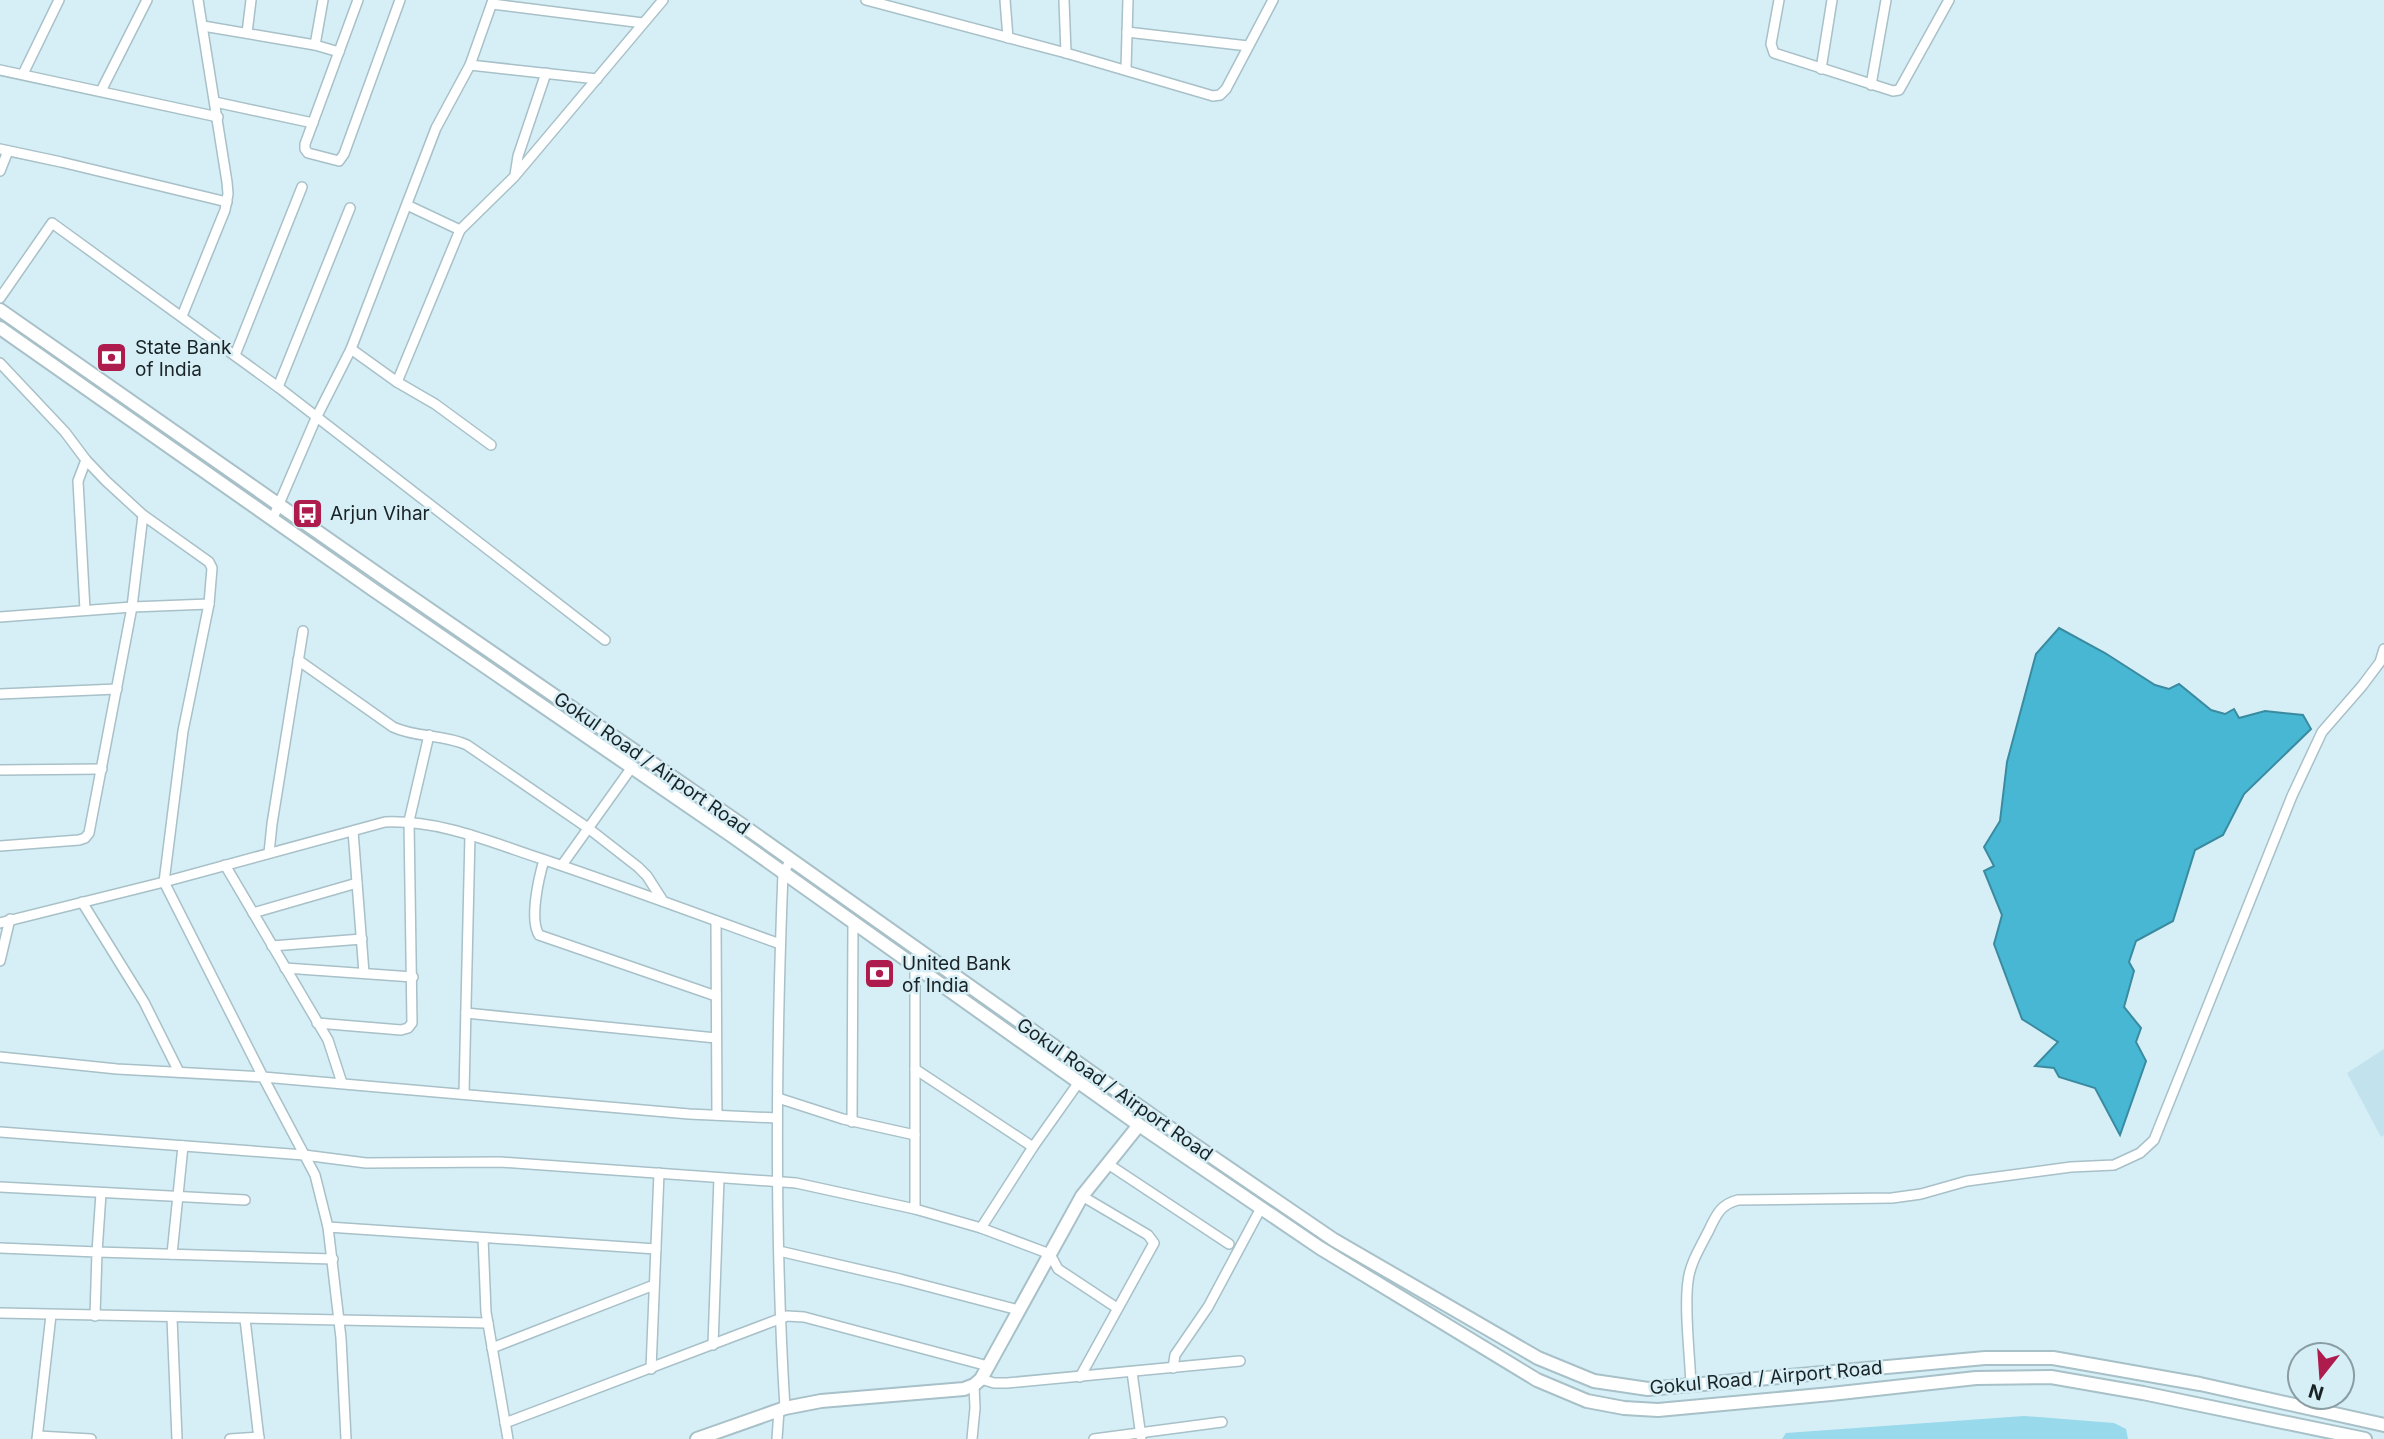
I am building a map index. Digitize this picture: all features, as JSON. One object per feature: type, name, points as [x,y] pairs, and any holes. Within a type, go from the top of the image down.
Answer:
[{"type":"main road","name":"Gokul Road / Airport Road","points":[[0,310],[1334,1240],[1538,1358],[1594,1381],[1648,1389],[1985,1358],[2053,1358],[2200,1384],[2384,1424]]},
{"type":"main road","points":[[0,328],[632,767],[1139,1125],[1320,1248],[1537,1380],[1587,1401],[1624,1408],[1658,1410],[1976,1378],[2051,1377],[2143,1393],[2365,1439]]},
{"type":"main road","points":[[697,1439],[782,1409],[821,1401],[964,1389],[977,1382],[1082,1196],[1139,1125]]},
{"type":"main road","points":[[1569,1395],[1574,1374]]},
{"type":"main road","points":[[1587,1401],[1594,1381]]},
{"type":"street","points":[[23,75],[59,0]]},
{"type":"street","points":[[101,91],[147,0]]},
{"type":"street","points":[[182,316],[208,256],[227,202],[218,117],[198,0]]},
{"type":"street","points":[[247,33],[251,0]]},
{"type":"street","points":[[314,45],[323,0]]},
{"type":"street","points":[[358,0],[305,149],[308,153],[339,161],[400,0]]},
{"type":"street","points":[[397,382],[460,230],[514,177],[663,0]]},
{"type":"street","points":[[866,0],[886,3],[1126,69],[1213,96],[1220,95],[1226,89],[1273,0]]},
{"type":"street","points":[[1004,0],[1008,37]]},
{"type":"street","points":[[1064,0],[1066,53]]},
{"type":"street","points":[[1126,69],[1128,0]]},
{"type":"street","points":[[1779,0],[1771,49],[1778,55],[1893,91],[1899,90],[1949,0]]},
{"type":"street","points":[[1821,69],[1832,0]]},
{"type":"street","points":[[1871,85],[1886,0]]},
{"type":"street","points":[[273,518],[316,418],[351,349],[436,128],[470,65],[493,2],[643,23]]},
{"type":"street","points":[[203,26],[314,45],[339,52]]},
{"type":"street","points":[[1127,32],[1248,46]]},
{"type":"street","points":[[470,65],[597,79]]},
{"type":"street","points":[[0,70],[218,117]]},
{"type":"street","points":[[514,177],[518,156],[546,74]]},
{"type":"street","points":[[215,102],[313,123]]},
{"type":"street","points":[[0,171],[4,150],[227,202]]},
{"type":"street","points":[[235,355],[302,187]]},
{"type":"street","points":[[407,205],[460,230]]},
{"type":"street","points":[[278,387],[350,208]]},
{"type":"street","points":[[0,298],[52,223],[278,387],[605,640]]},
{"type":"street","points":[[351,349],[397,382],[435,404],[491,445]]},
{"type":"street","points":[[0,363],[65,432],[86,460],[143,515],[209,562],[212,568],[209,604],[183,731],[164,882],[315,1175],[333,1259],[346,1439]]},
{"type":"street","points":[[85,610],[78,481],[86,460]]},
{"type":"street","points":[[0,846],[85,838],[92,825],[132,607],[143,515]]},
{"type":"street","points":[[0,617],[209,604]]},
{"type":"street","points":[[270,853],[272,824],[303,631]]},
{"type":"street","points":[[1691,1386],[1688,1279],[1693,1262],[1713,1221],[1727,1203],[1738,1200],[1892,1198],[1966,1181],[2071,1167],[2114,1165],[2140,1153],[2154,1140],[2292,796],[2322,732],[2351,701],[2382,661],[2384,649]]},
{"type":"street","points":[[298,660],[393,727],[404,732],[445,737],[467,745],[588,828],[638,867],[663,901]]},
{"type":"street","points":[[0,694],[117,689]]},
{"type":"street","points":[[317,1023],[401,1030],[412,1023],[409,821],[429,735]]},
{"type":"street","points":[[562,866],[632,767]]},
{"type":"street","points":[[0,770],[102,769]]},
{"type":"street","points":[[0,923],[385,822],[409,821],[470,835],[780,944]]},
{"type":"street","points":[[353,831],[364,973]]},
{"type":"street","points":[[464,1093],[470,835]]},
{"type":"street","points":[[544,860],[537,890],[535,926],[539,935],[716,996]]},
{"type":"street","points":[[777,1439],[782,1409],[777,1118],[780,944],[783,873],[791,860]]},
{"type":"street","points":[[225,865],[331,1048],[342,1083]]},
{"type":"street","points":[[253,913],[357,883]]},
{"type":"street","points":[[82,902],[144,1002],[179,1072]]},
{"type":"street","points":[[0,961],[10,919]]},
{"type":"street","points":[[716,920],[717,1115]]},
{"type":"street","points":[[852,1122],[853,923]]},
{"type":"street","points":[[272,946],[362,939]]},
{"type":"street","points":[[915,967],[915,1209]]},
{"type":"street","points":[[285,968],[413,976]]},
{"type":"street","points":[[466,1013],[716,1038]]},
{"type":"street","points":[[0,1057],[117,1069],[263,1077],[777,1118]]},
{"type":"street","points":[[915,1069],[1032,1147]]},
{"type":"street","points":[[981,1228],[1032,1147],[1079,1082]]},
{"type":"street","points":[[778,1098],[852,1122],[915,1135]]},
{"type":"street","points":[[0,1132],[304,1155],[366,1163],[500,1162],[818,1187],[915,1209],[981,1228],[1049,1254],[1058,1269],[1117,1308]]},
{"type":"street","points":[[172,1254],[184,1146]]},
{"type":"street","points":[[1108,1164],[1229,1244]]},
{"type":"street","points":[[651,1369],[659,1173]]},
{"type":"street","points":[[713,1345],[719,1178]]},
{"type":"street","points":[[0,1187],[245,1200]]},
{"type":"street","points":[[95,1316],[101,1192]]},
{"type":"street","points":[[1080,1377],[1154,1243],[1148,1234],[1082,1196]]},
{"type":"street","points":[[1173,1368],[1175,1355],[1208,1307],[1261,1208]]},
{"type":"street","points":[[328,1227],[656,1250]]},
{"type":"street","points":[[484,1237],[484,1290],[508,1439]]},
{"type":"street","points":[[0,1248],[333,1259]]},
{"type":"street","points":[[779,1251],[1018,1310]]},
{"type":"street","points":[[492,1348],[654,1285]]},
{"type":"street","points":[[0,1313],[488,1323]]},
{"type":"street","points":[[51,1315],[38,1438],[91,1439]]},
{"type":"street","points":[[505,1423],[780,1319],[795,1316],[988,1366]]},
{"type":"street","points":[[172,1318],[177,1439]]},
{"type":"street","points":[[230,1439],[259,1438],[246,1319]]},
{"type":"street","points":[[972,1439],[977,1382],[1007,1383],[1240,1361]]},
{"type":"street","points":[[1132,1372],[1141,1437]]},
{"type":"street","points":[[1094,1439],[1141,1437],[1222,1422]]},
{"type":"shaded area","points":[[2059,628],[2155,685],[2169,689],[2179,684],[2211,710],[2225,714],[2234,709],[2239,718],[2265,711],[2303,715],[2311,729],[2244,794],[2223,835],[2195,850],[2173,921],[2136,941],[2129,962],[2134,971],[2124,1007],[2141,1028],[2136,1042],[2146,1061],[2120,1135],[2095,1088],[2059,1077],[2054,1068],[2035,1066],[2058,1042],[2022,1019],[1994,944],[2002,915],[1984,871],[1994,866],[1984,847],[2000,821],[2007,762],[2036,654]]},
{"type":"shaded area","points":[[2384,1049],[2384,1135],[2381,1137],[2347,1073]]},
{"type":"shaded area","points":[[2024,1416],[2114,1423],[2126,1429],[2128,1439],[1782,1439],[1786,1433]]},
{"type":"place","name":"State Bank of India","points":[[112,358]]},
{"type":"place","name":"Arjun Vihar","points":[[307,513]]},
{"type":"place","name":"United Bank of India","points":[[879,974]]}]
